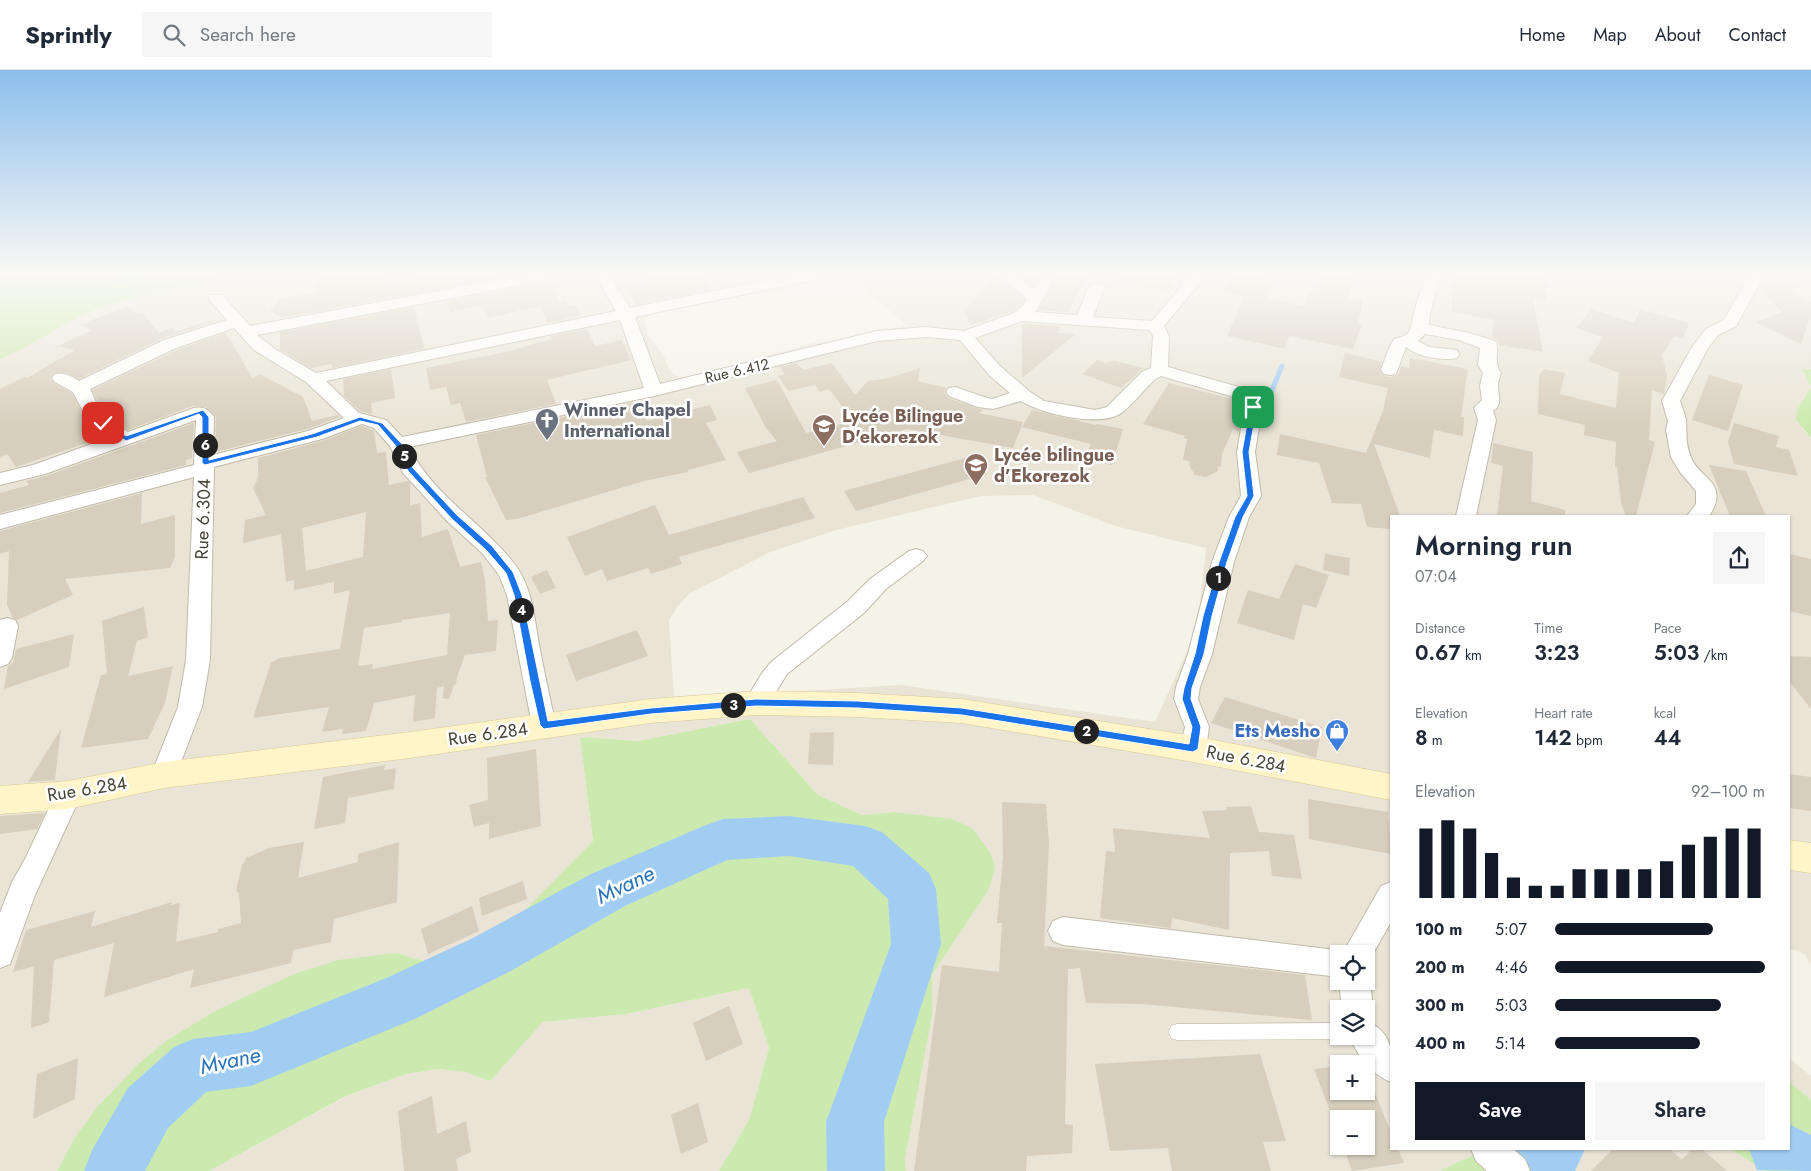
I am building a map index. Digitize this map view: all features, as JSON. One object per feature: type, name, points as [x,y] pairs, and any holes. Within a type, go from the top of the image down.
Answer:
[{"type":"street","points":[[79,388],[170,344],[251,325]]},
{"type":"street","points":[[313,379],[574,325]]},
{"type":"street","points":[[629,325],[654,391]]},
{"type":"street","name":"Rue 6.412","points":[[398,444],[654,391],[877,336],[926,332],[965,336],[994,325]]},
{"type":"street","name":"Rue 6.412","points":[[1147,325],[1156,326]]},
{"type":"street","points":[[1418,325],[1413,347],[1451,354]]},
{"type":"street","points":[[1698,515],[1708,504],[1706,490],[1685,469],[1680,458],[1675,426],[1677,421],[1671,401],[1700,347],[1712,332],[1725,325]]},
{"type":"street","points":[[1156,326],[1161,336],[1159,370]]},
{"type":"street","points":[[241,327],[252,339],[277,359],[313,379],[357,420]]},
{"type":"street","points":[[1390,370],[1400,343],[1415,335],[1463,336],[1489,345],[1487,365],[1492,373],[1489,386],[1491,400],[1489,406],[1483,408],[1487,420],[1466,515]]},
{"type":"street","points":[[965,336],[995,371],[1023,395],[1039,405],[1095,415],[1106,414],[1113,411],[1148,376],[1159,370],[1240,393],[1254,403],[1246,452],[1250,496],[1239,517],[1223,562],[1200,654],[1186,699],[1197,727],[1193,749]]},
{"type":"street","points":[[61,378],[79,388],[84,393],[91,411],[103,423],[126,439]]},
{"type":"street","points":[[955,392],[984,403],[993,404],[1023,395]]},
{"type":"street","name":"Rue 6.304","points":[[0,479],[38,470],[200,412],[205,417],[198,660],[190,707],[164,775]]},
{"type":"street","points":[[0,522],[315,435],[360,418],[380,424],[398,444],[410,469],[455,517],[489,548],[509,572],[518,595],[544,725]]},
{"type":"street","points":[[756,703],[779,668],[856,607],[878,584],[916,556]]},
{"type":"street","points":[[0,658],[7,626]]},
{"type":"street","name":"Rue 6.284","points":[[0,800],[68,795],[164,775],[410,745],[651,711],[756,703],[858,705],[962,711],[1193,749],[1390,787]]},
{"type":"street","points":[[0,954],[22,891],[35,868],[68,795]]},
{"type":"street","points":[[1790,855],[1811,858]]},
{"type":"street","points":[[1362,945],[1390,896]]},
{"type":"street","points":[[1063,931],[1330,962]]},
{"type":"street","points":[[1371,1045],[1390,1065]]},
{"type":"lane","points":[[1176,1032],[1330,1031]]},
{"type":"shaded area","points":[[64,325],[645,325],[647,333],[663,354],[669,370],[678,377],[693,377],[809,344],[870,334],[904,325],[1811,325],[1811,369],[1802,370],[1811,387],[1797,410],[1802,429],[1811,438],[1811,965],[1805,955],[1799,951],[1790,949],[1790,515],[1390,515],[1390,1150],[1485,1150],[1481,1152],[1439,1171],[906,1171],[905,1159],[932,1016],[932,975],[989,890],[894,812],[862,815],[818,795],[750,719],[638,741],[580,737],[593,842],[522,913],[460,955],[431,963],[396,953],[166,1041],[138,1064],[98,1106],[75,1137],[57,1171],[0,1171],[0,359]],"holes":[[[1033,495],[1115,526],[1206,548],[1197,629],[1155,722],[901,685],[674,699],[669,621],[677,607],[689,594],[770,552],[836,530],[981,496]]]},
{"type":"shaded area","points":[[749,988],[769,1048],[749,1120],[719,1171],[209,1171],[347,1096],[406,1074],[438,1069],[465,1072],[490,1081],[542,1022],[626,1014]]},
{"type":"shaded area","points":[[1790,1059],[1811,1076],[1811,1100],[1790,1082]]},
{"type":"shaded area","points":[[1581,1150],[1733,1150],[1765,1171],[1567,1171]]},
{"type":"green space","points":[[0,325],[63,325],[25,347],[0,359]]},
{"type":"green space","points":[[1802,369],[1811,369],[1811,387]]},
{"type":"green space","points":[[1811,387],[1811,438],[1796,420],[1797,410]]},
{"type":"green space","points":[[750,719],[818,795],[862,815],[894,812],[953,819],[973,829],[991,854],[995,867],[989,890],[932,975],[932,1016],[905,1159],[906,1171],[719,1171],[749,1120],[769,1048],[749,988],[626,1014],[543,1022],[490,1081],[465,1072],[438,1069],[406,1074],[346,1096],[209,1171],[57,1171],[75,1137],[98,1106],[138,1064],[166,1041],[215,1011],[294,974],[338,960],[396,953],[431,963],[460,955],[522,913],[593,841],[580,737],[638,741]]},
{"type":"green space","points":[[1790,1082],[1811,1100],[1811,1171],[1765,1171],[1733,1150],[1790,1150]]},
{"type":"green space","points":[[1485,1150],[1581,1150],[1567,1171],[1439,1171]]},
{"type":"building","points":[[81,325],[153,325],[159,333],[172,328],[176,332],[195,325],[202,325],[163,338],[79,379],[65,372],[54,373],[50,378],[54,383],[72,393],[84,416],[107,436],[16,467],[7,454],[0,457],[0,389],[25,377],[27,378],[75,350],[59,346],[92,330]]},
{"type":"building","points":[[315,325],[418,325],[424,349],[332,368],[332,364],[311,368],[280,350],[280,332]]},
{"type":"building","points":[[1022,325],[1061,326],[1057,333],[1076,334],[1022,378]]},
{"type":"building","points":[[1232,325],[1362,325],[1353,349],[1289,336],[1285,349],[1227,336]]},
{"type":"building","points":[[1493,325],[1538,325],[1543,352],[1499,345],[1497,340],[1492,338]]},
{"type":"building","points":[[1578,325],[1688,325],[1683,339],[1674,336],[1662,355],[1667,376],[1664,394],[1652,390],[1649,440],[1655,442],[1636,515],[1626,515],[1621,503],[1617,467],[1615,467],[1616,442],[1584,435],[1585,425],[1538,414],[1539,375],[1544,369],[1565,373],[1560,394],[1616,408],[1619,373],[1588,361],[1603,337],[1576,328]]},
{"type":"building","points":[[1762,325],[1807,325],[1801,344]]},
{"type":"building","points":[[587,329],[595,346],[622,340],[631,360],[547,380],[556,404],[466,422],[460,403],[451,405],[446,387],[430,390],[426,368],[515,350],[552,339],[551,336]]},
{"type":"building","points":[[224,333],[231,340],[252,378],[260,374],[303,397],[312,421],[338,415],[340,417],[307,429],[215,452],[216,417],[206,407],[193,406],[128,430],[110,418],[101,408],[92,390],[177,350]]},
{"type":"building","points":[[1345,353],[1382,362],[1380,371],[1384,376],[1390,377],[1398,375],[1401,366],[1409,368],[1410,358],[1468,369],[1461,417],[1464,417],[1463,436],[1434,430],[1430,458],[1374,444],[1400,515],[1390,515],[1390,529],[1367,527],[1361,504],[1332,503],[1319,463],[1277,455],[1280,434],[1366,453],[1383,411],[1388,388],[1339,377]]},
{"type":"building","points":[[1097,360],[1104,363],[1115,361],[1144,368],[1121,388],[1082,374]]},
{"type":"building","points":[[797,363],[803,370],[832,363],[855,395],[868,381],[889,378],[920,368],[918,381],[947,388],[944,392],[948,398],[983,410],[979,413],[1023,422],[1013,448],[907,429],[749,473],[737,452],[777,441],[766,428],[745,388],[777,380],[806,433],[853,421],[829,389],[820,392],[815,385],[788,391],[778,376],[785,374],[780,367]]},
{"type":"building","points":[[391,369],[395,398],[371,403],[372,414],[360,411],[344,396],[343,379]]},
{"type":"building","points":[[1709,375],[1743,385],[1728,431],[1692,420]]},
{"type":"building","points":[[1169,383],[1233,399],[1243,406],[1239,431],[1233,429],[1222,454],[1221,467],[1218,466],[1218,471],[1206,477],[1195,475],[1189,465],[1190,461],[1183,460],[1187,439],[1184,438],[1185,436],[1143,424]]},
{"type":"building","points":[[640,401],[647,421],[710,405],[717,420],[706,423],[726,460],[688,470],[688,472],[644,481],[517,519],[506,520],[485,477],[487,477],[476,435]]},
{"type":"building","points":[[1032,410],[1096,425],[1123,429],[1112,465],[1085,459],[1091,444],[1022,427]]},
{"type":"building","points":[[194,423],[192,458],[186,460],[186,465],[0,513],[0,493],[29,485],[26,481],[46,476]]},
{"type":"building","points":[[1734,423],[1779,436],[1776,447],[1789,450],[1798,476],[1734,464],[1728,442]]},
{"type":"building","points":[[362,426],[374,431],[377,453],[386,452],[389,485],[407,481],[410,483],[410,506],[420,503],[422,537],[448,529],[460,567],[481,562],[485,581],[488,621],[498,620],[496,651],[465,655],[449,699],[443,698],[444,686],[437,688],[435,718],[413,722],[415,695],[374,703],[366,731],[342,734],[343,729],[322,732],[329,707],[253,718],[271,663],[279,658],[340,649],[350,590],[334,594],[334,582],[294,590],[294,580],[286,582],[281,534],[243,543],[245,520],[266,515],[253,488],[258,478],[258,458],[322,441]],"holes":[[[366,512],[363,557],[306,571],[302,528]],[[450,613],[447,655],[372,669],[373,664],[358,666],[364,628]]]},
{"type":"building","points":[[1493,443],[1533,452],[1531,501],[1565,510],[1565,515],[1497,515],[1503,466],[1491,463]]},
{"type":"building","points":[[973,456],[987,474],[856,511],[844,491]]},
{"type":"building","points":[[1709,465],[1746,471],[1766,515],[1730,515]]},
{"type":"building","points":[[142,493],[141,524],[175,515],[175,557],[170,568],[65,579],[73,595],[17,620],[13,618],[7,605],[9,551],[0,554],[0,531]]},
{"type":"building","points":[[803,497],[815,518],[679,557],[682,564],[651,574],[648,568],[607,581],[602,569],[585,576],[567,537],[655,505],[669,535]]},
{"type":"building","points":[[1325,554],[1350,558],[1349,576],[1323,570]]},
{"type":"building","points":[[1790,554],[1811,559],[1811,616],[1790,611]]},
{"type":"building","points":[[1295,564],[1329,575],[1316,608],[1303,604],[1294,640],[1237,623],[1248,590],[1279,599]]},
{"type":"building","points":[[547,570],[556,588],[540,594],[531,577]]},
{"type":"building","points":[[144,607],[148,637],[137,641],[128,676],[173,666],[165,703],[148,739],[81,748],[101,675],[107,674],[102,621]]},
{"type":"building","points":[[637,630],[648,656],[576,681],[566,655]]},
{"type":"building","points":[[74,634],[69,667],[4,689],[8,666],[13,663],[16,649]]},
{"type":"building","points":[[1790,656],[1811,657],[1811,709],[1790,682]]},
{"type":"building","points":[[1225,697],[1322,727],[1316,758],[1211,723]]},
{"type":"building","points":[[61,729],[55,780],[28,782]]},
{"type":"building","points":[[834,732],[833,765],[808,764],[810,733]]},
{"type":"building","points":[[536,749],[541,826],[489,839],[489,823],[474,827],[469,805],[488,800],[487,758]]},
{"type":"building","points":[[385,765],[384,770],[396,768],[394,789],[348,798],[345,823],[314,829],[323,777]]},
{"type":"building","points":[[1790,774],[1811,777],[1811,811],[1790,808]]},
{"type":"building","points":[[1308,799],[1388,812],[1390,854],[1309,839]]},
{"type":"building","points":[[1002,802],[1046,804],[1049,843],[1044,946],[1305,975],[1312,1020],[1143,1004],[1086,1003],[1080,968],[1068,969],[1065,1124],[1073,1125],[1072,1153],[1027,1156],[1026,1171],[914,1171],[942,965],[999,972],[1002,923],[997,923],[1003,857]]},
{"type":"building","points":[[1251,806],[1259,832],[1294,835],[1302,879],[1272,876],[1269,851],[1230,853],[1229,930],[1172,918],[1171,928],[1100,918],[1106,851],[1115,852],[1113,828],[1210,838],[1202,811],[1227,810],[1226,807]]},
{"type":"building","points":[[45,813],[37,829],[0,834],[0,816]]},
{"type":"building","points":[[304,842],[298,878],[358,862],[358,854],[399,842],[397,902],[334,919],[331,942],[293,950],[291,963],[190,988],[194,969],[104,997],[114,943],[54,960],[49,1022],[31,1028],[34,966],[13,972],[26,930],[95,911],[91,927],[172,902],[171,905],[180,903],[176,942],[218,932],[218,929],[241,923],[239,893],[236,891],[242,865],[246,858],[269,848]]},
{"type":"building","points":[[523,881],[527,899],[482,916],[479,898]]},
{"type":"building","points":[[472,906],[479,931],[428,954],[421,929]]},
{"type":"building","points":[[729,1006],[743,1044],[706,1061],[693,1023]]},
{"type":"building","points":[[1260,1054],[1286,1141],[1263,1142],[1271,1171],[1172,1171],[1168,1148],[1110,1151],[1095,1064]]},
{"type":"building","points":[[78,1058],[75,1099],[33,1119],[37,1074]]},
{"type":"building","points":[[1330,1067],[1330,1100],[1375,1100],[1375,1093],[1390,1130],[1390,1150],[1398,1150],[1404,1163],[1352,1171],[1346,1155],[1375,1155],[1375,1110],[1330,1111],[1314,1069]]},
{"type":"building","points":[[432,1096],[437,1134],[466,1121],[471,1152],[456,1159],[458,1171],[404,1171],[398,1111]]},
{"type":"building","points":[[698,1103],[708,1142],[681,1154],[671,1115]]},
{"type":"building","points":[[1612,1150],[1671,1150],[1682,1160],[1691,1150],[1703,1150],[1727,1171],[1591,1171]]},
{"type":"waterway","points":[[1259,411],[1272,390],[1282,366]]},
{"type":"waterway","name":"Mvane","points":[[113,1171],[148,1108],[193,1066],[251,1059],[398,1000],[489,956],[608,890],[723,840],[789,836],[865,847],[912,889],[916,944],[855,1122],[856,1171]]},
{"type":"waterway","name":"Mvane","points":[[1529,1171],[1547,1159],[1555,1150]]},
{"type":"waterway","name":"Mvane","points":[[1780,1150],[1811,1166]]},
{"type":"place","name":"Winner Chapel International","points":[[547,441]]},
{"type":"place","name":"Lycée Bilingue D'ekorezok","points":[[824,447]]},
{"type":"place","name":"Lycée bilingue d’Ekorezok","points":[[976,486]]},
{"type":"place","name":"Ets Mesho","points":[[1337,752]]},
{"type":"route","points":[[103,423],[126,439],[200,412],[205,417],[205,463],[315,435],[360,418],[380,424],[398,444],[410,469],[455,517],[489,548],[509,572],[518,595],[544,725],[651,711],[756,703],[858,705],[962,711],[1193,749],[1197,727],[1186,699],[1200,654],[1223,562],[1239,517],[1250,496],[1251,486],[1246,452],[1253,407]]}]
